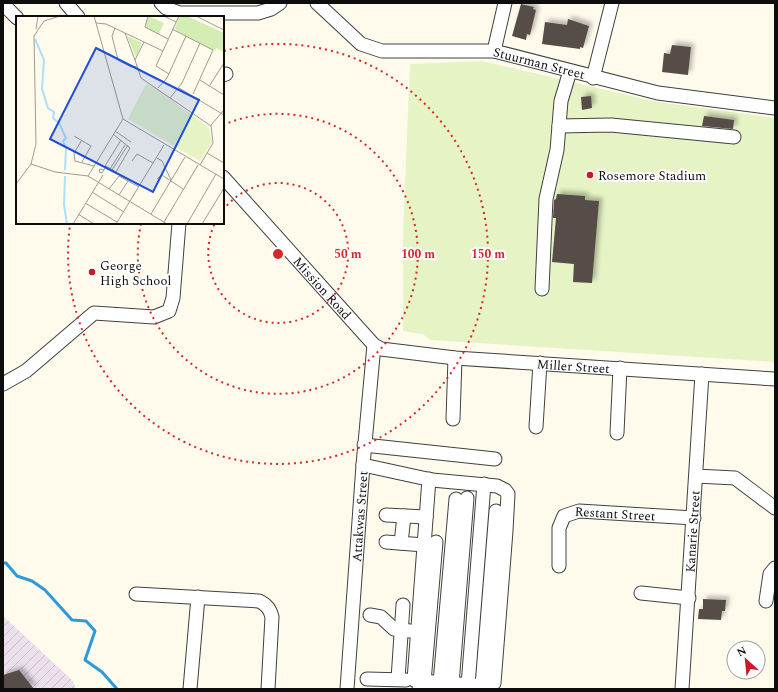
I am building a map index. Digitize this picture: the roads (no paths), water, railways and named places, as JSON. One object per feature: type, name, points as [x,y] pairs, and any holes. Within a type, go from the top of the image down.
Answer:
[{"type":"street","points":[[66,3],[77,16]]},
{"type":"street","points":[[161,3],[166,8],[180,13],[258,13],[271,10],[280,3]]},
{"type":"street","name":"Stuurman Street","points":[[316,3],[361,44],[382,51],[494,51],[593,78],[658,93],[775,108]]},
{"type":"street","points":[[494,51],[506,3]]},
{"type":"street","points":[[593,78],[612,3]]},
{"type":"street","points":[[3,4],[16,17]]},
{"type":"street","points":[[542,289],[546,199],[557,150],[561,101],[570,71]]},
{"type":"street","points":[[559,126],[611,125],[734,137]]},
{"type":"street","name":"Mission Road","points":[[224,178],[374,345]]},
{"type":"street","points":[[3,384],[26,371],[94,313],[99,312],[154,317],[169,311],[173,298],[179,224]]},
{"type":"street","name":"Miller Street","points":[[374,345],[387,350],[455,358],[775,379]]},
{"type":"street","name":"Attakwas Street","points":[[347,689],[362,465],[374,345]]},
{"type":"street","points":[[453,419],[455,358]]},
{"type":"street","points":[[536,427],[540,363]]},
{"type":"street","points":[[617,432],[620,368]]},
{"type":"street","name":"Kanarie Street","points":[[682,689],[702,374]]},
{"type":"street","points":[[364,445],[495,459]]},
{"type":"street","points":[[362,465],[429,479],[502,487],[508,494],[498,553],[496,585],[482,686],[446,683],[412,683],[367,679]]},
{"type":"street","points":[[696,476],[735,478],[775,508]]},
{"type":"street","points":[[412,683],[427,581],[430,544],[426,517],[429,479]]},
{"type":"street","points":[[468,685],[484,484]]},
{"type":"street","points":[[446,683],[461,499]]},
{"type":"street","points":[[496,511],[498,553]]},
{"type":"street","name":"Restant Street","points":[[560,566],[559,528],[564,516],[570,513],[579,511],[694,518]]},
{"type":"street","points":[[386,515],[426,517]]},
{"type":"street","points":[[401,544],[404,516]]},
{"type":"street","points":[[458,536],[479,537]]},
{"type":"street","points":[[386,542],[401,544],[430,544]]},
{"type":"street","points":[[478,551],[498,553]]},
{"type":"street","points":[[766,602],[770,574],[775,568]]},
{"type":"street","points":[[427,581],[496,585]]},
{"type":"street","points":[[412,683],[418,632],[427,581]]},
{"type":"street","points":[[641,593],[688,598]]},
{"type":"street","points":[[136,594],[259,601],[268,606],[272,617],[268,689]]},
{"type":"street","points":[[190,689],[198,597]]},
{"type":"street","points":[[403,605],[402,631],[412,683]]},
{"type":"street","points":[[370,615],[381,617],[393,628],[402,631],[418,632]]},
{"type":"waterway","points":[[3,563],[6,563],[17,576],[32,581],[45,590],[72,620],[86,621],[95,631],[85,660],[102,672],[117,689]]},
{"type":"place","name":"Rosemore Stadium","points":[[590,175]]},
{"type":"place","name":"George High School","points":[[92,272]]}]
